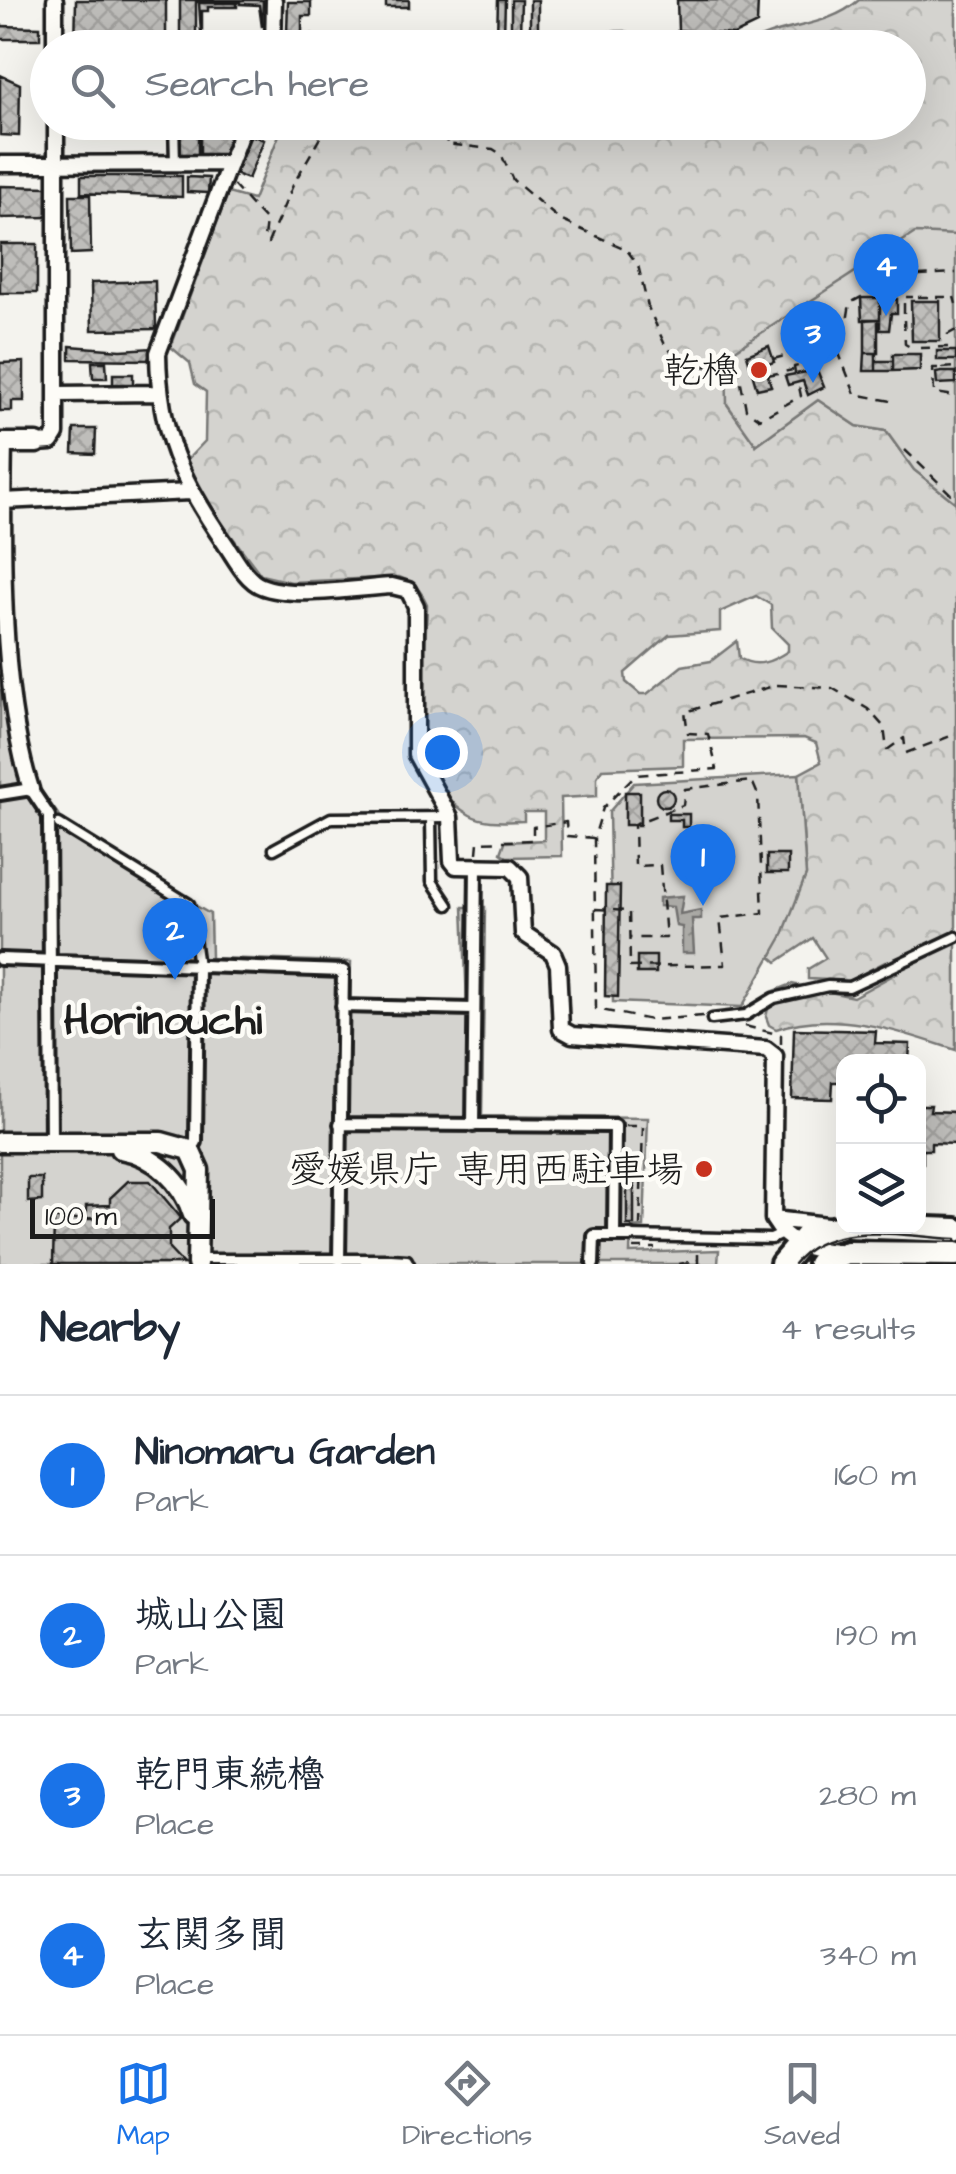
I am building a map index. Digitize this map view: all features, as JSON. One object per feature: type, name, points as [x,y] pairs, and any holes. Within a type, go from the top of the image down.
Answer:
[{"type":"highway","points":[[782,1264],[794,1247],[816,1232],[836,1228]]},
{"type":"highway","points":[[926,1229],[956,1230]]},
{"type":"highway","points":[[819,1264],[847,1253],[956,1254]]},
{"type":"street","points":[[54,0],[55,30]]},
{"type":"street","points":[[273,30],[274,0]]},
{"type":"street","points":[[51,1144],[49,816],[23,769],[7,677],[2,443],[38,443],[55,437],[56,140]]},
{"type":"street","points":[[238,140],[158,352],[159,392],[168,442],[190,492],[256,584],[277,591],[392,586],[408,590],[416,606],[416,756],[450,817],[452,861],[456,866],[510,867],[520,876],[523,933],[553,953],[558,965],[561,1030],[572,1035],[766,1049],[774,1056],[773,1219],[794,1247],[847,1253]]},
{"type":"street","points":[[0,164],[175,164],[226,171]]},
{"type":"street","points":[[57,394],[159,392]]},
{"type":"street","points":[[3,501],[190,492]]},
{"type":"street","points":[[0,794],[31,789]]},
{"type":"street","points":[[473,1126],[476,866]]},
{"type":"street","points":[[0,959],[343,972],[339,1260]]},
{"type":"street","points":[[190,1150],[196,1142],[198,966]]},
{"type":"street","points":[[342,1006],[473,1009]]},
{"type":"street","points":[[340,1124],[615,1126],[614,1236]]},
{"type":"street","points":[[0,1142],[161,1142],[190,1150]]},
{"type":"street","points":[[96,1144],[131,1151],[181,1186],[197,1230]]},
{"type":"street","points":[[190,1150],[199,1170],[197,1262]]},
{"type":"street","points":[[181,1186],[192,1184],[199,1170]]},
{"type":"street","points":[[773,1219],[836,1225]]},
{"type":"street","points":[[593,1264],[594,1236],[635,1233]]},
{"type":"lane","points":[[174,140],[175,164]]},
{"type":"lane","points":[[274,849],[331,818],[450,817]]},
{"type":"lane","points":[[430,818],[432,882],[448,904]]},
{"type":"lane","points":[[59,824],[189,904],[198,966]]},
{"type":"lane","points":[[712,1019],[746,1014],[774,998],[828,986],[850,986],[956,936]]},
{"type":"lane","points":[[635,1233],[772,1240],[794,1247]]},
{"type":"lane","points":[[197,1262],[407,1260],[409,1264]]},
{"type":"path","points":[[226,171],[266,221],[264,238],[268,244],[294,183],[319,140]]},
{"type":"path","points":[[447,140],[446,144],[493,149],[501,154],[513,180],[560,220],[626,249],[638,265],[648,307],[665,345],[679,360],[693,366],[738,368],[746,409],[760,419],[801,396],[798,382]]},
{"type":"path","points":[[768,375],[795,371],[832,358],[844,340],[850,302],[900,276],[956,273]]},
{"type":"path","points":[[904,313],[904,297],[954,297],[956,304]]},
{"type":"path","points":[[912,324],[904,322],[904,344],[912,348]]},
{"type":"path","points":[[827,328],[844,340]]},
{"type":"path","points":[[920,348],[948,347],[947,338],[956,330]]},
{"type":"path","points":[[773,359],[844,340]]},
{"type":"path","points":[[837,350],[855,394],[891,401]]},
{"type":"path","points":[[956,367],[933,368],[934,394],[956,396]]},
{"type":"path","points":[[905,450],[956,499]]},
{"type":"path","points":[[712,1019],[698,1015],[651,1020],[596,1010],[594,838],[604,808],[635,775],[717,769],[708,734],[688,733],[685,712],[776,684],[844,692],[884,727],[888,750],[904,738],[906,753],[956,734]]},
{"type":"path","points":[[594,909],[629,911],[630,967],[725,965],[720,918],[762,913],[758,796],[752,781],[685,789],[683,804],[634,824],[635,866],[660,866],[666,938],[630,938]]},
{"type":"path","points":[[476,866],[478,842],[532,840],[533,827],[566,822],[567,836],[594,838]]},
{"type":"path","points":[[745,1026],[781,1035]]},
{"type":"path","points":[[615,1126],[643,1126],[635,1233]]},
{"type":"path","points":[[614,1171],[642,1170]]},
{"type":"path","points":[[679,1264],[698,1262],[698,1247]]},
{"type":"green space","points":[[859,0],[956,0],[956,237],[727,404],[756,445],[818,400],[857,426],[886,431],[914,470],[956,503],[956,1050],[867,1025],[821,1021],[776,1029],[769,1025],[766,1017],[772,992],[792,984],[853,997],[897,973],[891,962],[885,962],[848,981],[808,979],[808,969],[826,958],[813,938],[777,962],[771,957],[806,875],[799,774],[821,762],[816,743],[804,738],[683,739],[683,766],[602,769],[597,777],[597,796],[561,798],[562,856],[507,857],[501,853],[505,842],[544,840],[544,812],[524,812],[524,821],[476,818],[449,798],[436,776],[424,720],[427,604],[422,594],[399,577],[291,582],[261,575],[203,498],[186,461],[205,441],[206,392],[195,384],[190,363],[171,347],[228,193],[253,200],[277,140],[926,140],[926,30],[786,30],[831,17]],"holes":[[[756,596],[771,605],[772,628],[788,644],[788,651],[777,658],[758,663],[746,661],[739,658],[737,641],[711,661],[682,666],[647,694],[640,694],[626,682],[625,673],[669,635],[720,631],[720,612]]]},
{"type":"green space","points":[[915,233],[956,235],[956,503],[914,470],[886,431],[857,426],[818,400],[756,445],[727,404],[726,356]]},
{"type":"green space","points":[[0,689],[20,781],[34,781],[73,835],[210,914],[211,958],[351,962],[350,999],[467,1002],[463,907],[485,907],[482,1116],[648,1118],[644,1227],[631,1228],[630,1253],[719,1250],[718,1264],[0,1264]]},
{"type":"green space","points":[[799,774],[806,875],[782,937],[742,1007],[613,1002],[609,812],[634,783]]},
{"type":"water","points":[[683,896],[680,914],[701,910],[701,919],[692,919],[694,953],[682,953],[682,927],[676,926],[673,907],[659,906],[659,898]]},
{"type":"building","points":[[76,0],[166,0],[166,30],[75,30]]},
{"type":"building","points":[[180,0],[238,0],[196,2],[196,30],[180,30]]},
{"type":"building","points":[[240,0],[263,0],[262,27],[259,5],[240,4]]},
{"type":"building","points":[[386,0],[409,0],[409,7],[386,7]]},
{"type":"building","points":[[498,0],[505,0],[504,30],[497,30]]},
{"type":"building","points":[[511,0],[521,0],[520,30],[511,30]]},
{"type":"building","points":[[530,0],[538,0],[538,30],[530,30]]},
{"type":"building","points":[[677,0],[758,0],[757,24],[744,30],[678,30]]},
{"type":"building","points":[[288,2],[311,2],[311,16],[302,16],[302,30],[287,30]]},
{"type":"building","points":[[199,3],[237,3],[237,7],[208,7],[208,11],[202,11],[201,30]]},
{"type":"building","points":[[0,26],[40,27],[30,30],[30,39],[0,39]]},
{"type":"building","points":[[0,75],[20,84],[19,136],[0,135]]},
{"type":"building","points":[[178,140],[198,140],[198,156],[178,156]]},
{"type":"building","points":[[200,140],[228,140],[223,155],[200,154]]},
{"type":"building","points":[[249,140],[264,140],[248,179],[235,174]]},
{"type":"building","points":[[81,176],[182,176],[182,197],[81,193]]},
{"type":"building","points":[[187,177],[209,178],[208,193],[187,192]]},
{"type":"building","points":[[0,186],[48,187],[48,217],[0,218]]},
{"type":"building","points":[[70,195],[90,195],[91,253],[71,254]]},
{"type":"building","points":[[0,244],[37,244],[37,293],[0,293]]},
{"type":"building","points":[[155,281],[156,329],[92,330],[91,283]]},
{"type":"building","points":[[861,298],[880,298],[880,319],[862,320]]},
{"type":"building","points":[[897,299],[897,313],[891,313],[889,330],[880,330],[880,300]]},
{"type":"building","points":[[911,301],[940,301],[940,341],[912,341]]},
{"type":"building","points":[[820,308],[834,320],[820,336],[806,324]]},
{"type":"building","points":[[865,319],[878,319],[878,353],[865,353]]},
{"type":"building","points":[[70,346],[152,348],[148,360],[70,359]]},
{"type":"building","name":"乾櫓","points":[[769,346],[774,362],[765,365],[771,386],[757,389],[747,355]]},
{"type":"building","points":[[937,351],[956,351],[956,360],[937,360]]},
{"type":"building","points":[[865,353],[876,353],[876,371],[864,371]]},
{"type":"building","points":[[893,354],[920,354],[920,370],[893,371]]},
{"type":"building","points":[[876,361],[893,361],[893,371],[876,371]]},
{"type":"building","points":[[24,362],[24,401],[12,401],[12,411],[0,411],[0,363]]},
{"type":"building","points":[[92,362],[106,362],[107,378],[93,378]]},
{"type":"building","points":[[817,370],[824,387],[808,395],[803,381],[788,385],[785,376]]},
{"type":"building","points":[[956,372],[956,383],[937,384],[936,373]]},
{"type":"building","points":[[113,374],[133,374],[133,384],[113,385]]},
{"type":"building","points":[[74,429],[96,429],[95,454],[73,453]]},
{"type":"building","points":[[665,789],[674,798],[665,807],[656,798]]},
{"type":"building","points":[[625,792],[640,792],[640,825],[625,825]]},
{"type":"building","points":[[668,814],[689,814],[689,827],[682,827],[682,820],[668,820]]},
{"type":"building","points":[[767,855],[788,855],[788,873],[767,873]]},
{"type":"building","points":[[606,886],[620,886],[618,997],[605,996]]},
{"type":"building","points":[[637,956],[656,956],[656,973],[637,973]]},
{"type":"building","points":[[794,1029],[876,1031],[875,1043],[910,1044],[909,1054],[836,1054],[832,1099],[792,1098]]},
{"type":"building","points":[[926,1105],[931,1105],[930,1111],[956,1112],[956,1144],[931,1143],[931,1150],[926,1150]]},
{"type":"building","points":[[28,1178],[42,1178],[42,1201],[28,1202]]},
{"type":"building","points":[[627,1178],[634,1178],[634,1225],[627,1225]]},
{"type":"building","points":[[128,1181],[150,1181],[181,1218],[169,1229],[169,1249],[183,1264],[53,1264],[54,1219],[110,1219],[86,1218],[86,1206],[110,1205],[110,1198]]},
{"type":"tram line","points":[[794,1264],[827,1240],[847,1235],[956,1239]]},
{"type":"place","name":"玄関多聞","points":[[886,316]]},
{"type":"place","name":"乾櫓","points":[[759,370]]},
{"type":"place","name":"乾門東続櫓","points":[[813,383]]},
{"type":"place","name":"Ninomaru Garden","points":[[703,906]]},
{"type":"place","name":"城山公園","points":[[175,980]]},
{"type":"place","name":"愛媛県庁 専用西駐車場","points":[[704,1169]]},
{"type":"district","name":"Horinouchi","points":[[163,1019]]}]
